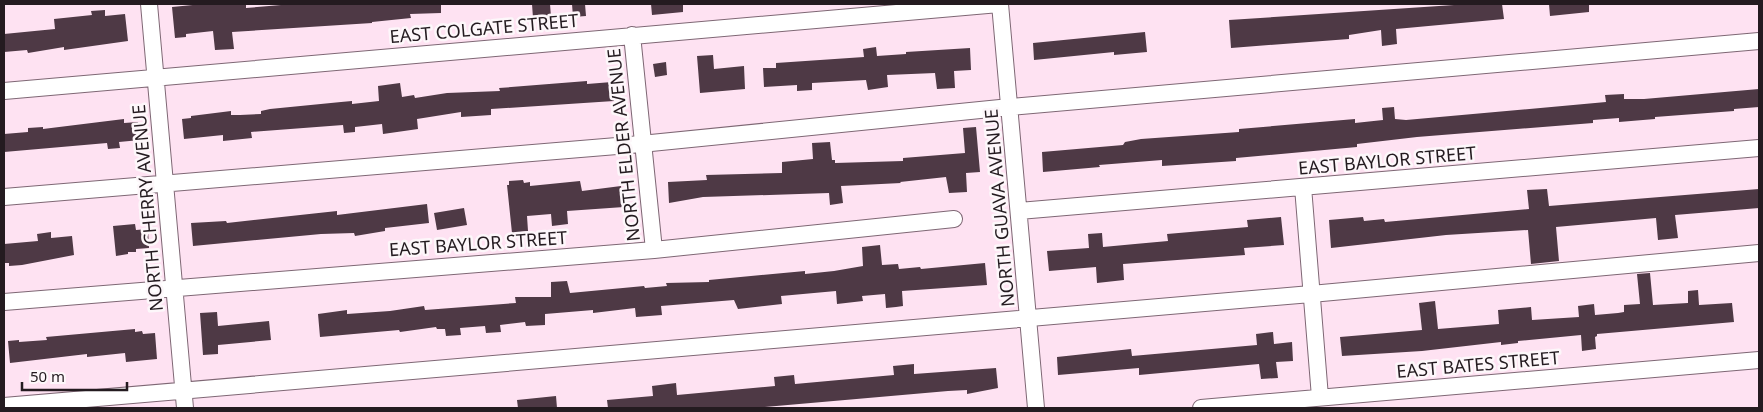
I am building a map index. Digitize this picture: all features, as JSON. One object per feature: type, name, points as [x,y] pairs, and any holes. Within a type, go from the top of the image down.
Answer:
[{"type":"street","name":"NORTH CHERRY AVENUE","points":[[149,4],[185,408]]},
{"type":"street","name":"EAST COLGATE STREET","points":[[4,91],[999,4]]},
{"type":"street","name":"NORTH GUAVA AVENUE","points":[[999,4],[1010,107],[1036,408]]},
{"type":"street","name":"NORTH ELDER AVENUE","points":[[632,35],[641,144],[654,250]]},
{"type":"street","points":[[4,197],[165,182],[641,144],[1010,107],[1759,41]]},
{"type":"street","name":"EAST BAYLOR STREET","points":[[1019,211],[1759,148]]},
{"type":"street","points":[[1302,187],[1320,397]]},
{"type":"street","name":"EAST BAYLOR STREET","points":[[4,302],[654,250],[954,218]]},
{"type":"street","points":[[4,406],[183,392],[1028,316],[1312,294],[1759,253]]},
{"type":"street","name":"EAST BATES STREET","points":[[1201,408],[1759,360]]},
{"type":"building","points":[[203,4],[246,4],[246,8],[293,4],[441,4],[441,13],[410,14],[411,18],[372,23],[232,32],[234,49],[215,50],[213,31],[186,34],[186,37],[175,38],[172,7]]},
{"type":"building","points":[[532,4],[550,4],[551,17],[533,18]]},
{"type":"building","points":[[572,4],[585,4],[586,16],[573,17]]},
{"type":"building","points":[[651,4],[683,4],[683,12],[652,15]]},
{"type":"building","points":[[1469,4],[1502,4],[1504,19],[1396,29],[1397,44],[1382,46],[1381,30],[1349,35],[1349,39],[1231,48],[1229,20]]},
{"type":"building","points":[[1549,4],[1589,4],[1589,12],[1550,16]]},
{"type":"building","points":[[105,10],[105,16],[125,14],[128,41],[64,50],[64,47],[28,53],[27,50],[4,52],[4,34],[55,29],[54,19],[92,15],[91,11]]},
{"type":"building","points":[[1145,32],[1147,52],[1114,55],[1114,52],[1034,60],[1033,43]]},
{"type":"building","points":[[876,47],[877,56],[970,48],[971,70],[954,71],[955,88],[937,89],[935,73],[887,75],[888,87],[868,90],[866,80],[812,83],[812,90],[797,91],[797,85],[764,87],[763,68],[776,68],[776,63],[864,57],[863,49]]},
{"type":"building","points":[[713,55],[714,69],[744,66],[745,89],[700,93],[697,56]]},
{"type":"building","points":[[666,62],[667,75],[655,77],[653,64]]},
{"type":"building","points":[[587,81],[587,84],[612,82],[614,101],[491,109],[491,115],[461,117],[461,112],[417,119],[418,129],[383,134],[382,124],[355,127],[355,132],[344,133],[343,125],[251,132],[252,138],[223,141],[223,135],[184,139],[182,119],[191,118],[191,116],[231,111],[231,115],[261,114],[261,111],[270,109],[352,101],[352,104],[379,101],[378,86],[400,83],[402,97],[414,95],[415,98],[447,93],[500,91],[499,88]]},
{"type":"building","points":[[1759,89],[1759,107],[1734,109],[1734,111],[1655,117],[1655,119],[1619,122],[1619,118],[1593,120],[1593,123],[1417,137],[1357,144],[1357,147],[1236,158],[1236,161],[1162,166],[1162,160],[1043,172],[1042,152],[1123,145],[1125,142],[1141,139],[1239,132],[1239,129],[1355,119],[1355,123],[1383,120],[1382,108],[1394,107],[1395,119],[1406,120],[1606,102],[1605,95],[1624,94],[1624,99],[1644,99]]},
{"type":"building","points":[[124,119],[124,123],[138,122],[140,140],[119,142],[120,148],[108,149],[107,143],[4,152],[4,134],[28,132],[28,128],[43,127],[43,129]]},
{"type":"building","points":[[976,127],[980,172],[966,173],[967,192],[949,193],[946,177],[901,183],[841,186],[843,203],[830,205],[829,193],[703,197],[669,203],[668,182],[707,180],[706,175],[782,173],[782,162],[813,159],[812,143],[830,142],[832,160],[835,160],[835,163],[903,161],[903,158],[965,153],[963,128]]},
{"type":"building","points":[[523,180],[524,183],[530,182],[530,186],[580,181],[582,191],[621,186],[624,207],[567,211],[568,224],[552,226],[551,214],[527,216],[528,231],[512,233],[507,185],[509,185],[509,181]]},
{"type":"building","points":[[1547,189],[1549,206],[1759,189],[1759,208],[1675,215],[1678,238],[1658,240],[1656,218],[1556,227],[1559,261],[1531,264],[1528,230],[1446,235],[1331,248],[1329,220],[1363,217],[1364,221],[1384,219],[1385,222],[1529,209],[1527,190]]},
{"type":"building","points":[[427,204],[429,223],[385,228],[385,231],[355,236],[354,233],[321,234],[193,246],[191,223],[226,221],[227,223],[337,211],[337,215]]},
{"type":"building","points":[[464,208],[467,225],[437,230],[434,213]]},
{"type":"building","points":[[1281,217],[1284,245],[1244,248],[1245,255],[1123,264],[1124,280],[1097,283],[1096,267],[1049,271],[1047,251],[1089,248],[1088,234],[1102,233],[1103,247],[1168,241],[1167,234],[1248,227],[1247,220]]},
{"type":"building","points":[[135,224],[136,230],[148,229],[149,248],[136,249],[136,252],[128,252],[128,254],[116,256],[113,226]]},
{"type":"building","points":[[51,232],[51,238],[72,236],[74,255],[22,265],[9,266],[9,263],[4,263],[4,244],[38,241],[37,234]]},
{"type":"building","points":[[880,245],[882,265],[898,264],[899,269],[920,267],[921,269],[985,263],[987,285],[902,291],[903,306],[886,308],[885,294],[862,296],[863,301],[837,304],[836,291],[781,296],[782,304],[738,309],[734,300],[661,306],[662,315],[636,317],[635,308],[593,313],[593,310],[545,314],[545,325],[526,326],[525,322],[500,325],[501,332],[486,333],[485,326],[460,328],[461,335],[446,336],[445,329],[437,329],[436,327],[400,332],[399,330],[320,337],[318,314],[347,310],[347,314],[424,306],[425,310],[516,303],[515,297],[551,297],[551,282],[567,281],[570,293],[644,286],[645,288],[667,286],[666,283],[709,282],[709,280],[805,271],[805,274],[834,271],[863,266],[862,247]]},
{"type":"building","points":[[1650,273],[1653,305],[1688,303],[1688,291],[1698,290],[1699,305],[1732,303],[1734,322],[1597,334],[1595,337],[1596,349],[1582,351],[1581,335],[1518,341],[1518,343],[1501,345],[1501,342],[1422,351],[1342,356],[1340,337],[1422,330],[1419,303],[1435,301],[1438,329],[1499,324],[1498,310],[1531,307],[1532,320],[1579,317],[1578,306],[1594,304],[1595,315],[1618,313],[1624,312],[1624,305],[1640,304],[1637,274]]},
{"type":"building","points":[[217,312],[218,326],[269,321],[271,340],[218,345],[218,354],[203,355],[200,313]]},
{"type":"building","points":[[135,329],[135,332],[142,331],[143,334],[155,333],[157,359],[126,362],[125,353],[87,357],[87,354],[10,363],[8,341],[47,340],[46,337]]},
{"type":"building","points":[[1273,332],[1274,344],[1292,342],[1293,361],[1276,362],[1278,378],[1261,379],[1259,364],[1139,375],[1139,368],[1058,375],[1057,357],[1131,349],[1132,356],[1257,345],[1256,334]]},
{"type":"building","points":[[914,364],[914,374],[996,368],[998,388],[967,394],[967,390],[948,391],[753,408],[608,408],[607,400],[653,396],[652,386],[676,383],[677,395],[775,386],[774,377],[794,375],[795,384],[894,375],[893,366]]},
{"type":"building","points":[[556,396],[557,408],[518,408],[517,400]]}]
